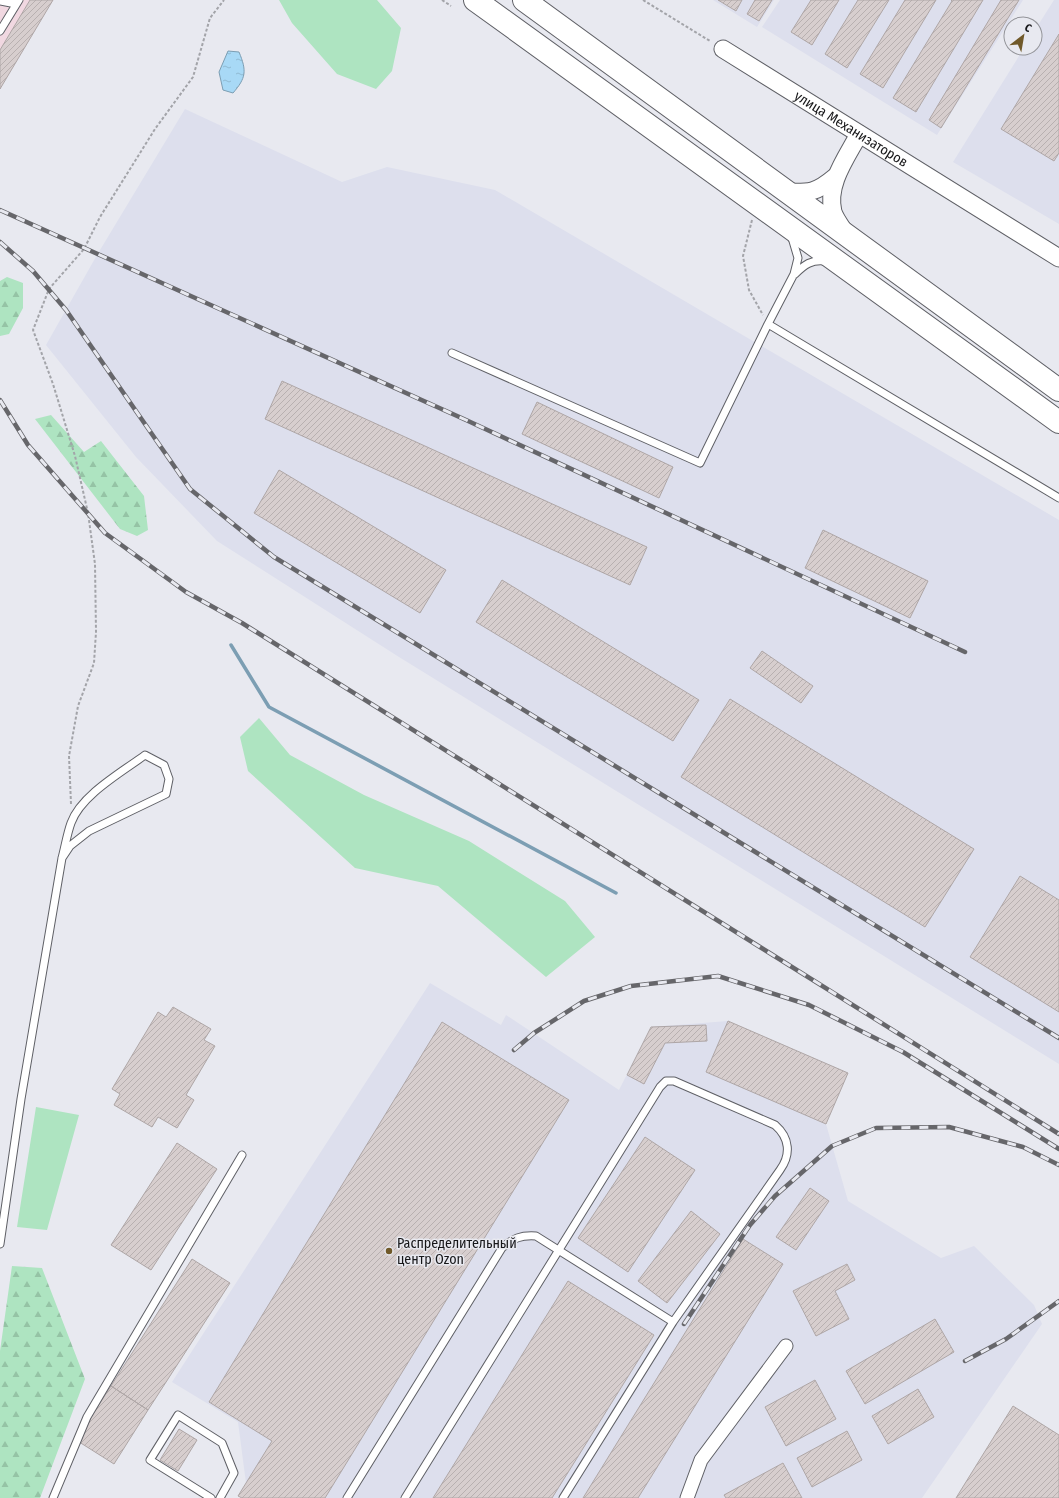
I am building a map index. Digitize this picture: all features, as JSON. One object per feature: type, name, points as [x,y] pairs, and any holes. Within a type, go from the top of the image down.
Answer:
[{"type":"highway","points":[[475,0],[1059,422]]},
{"type":"highway","points":[[524,0],[785,192],[1059,390]]},
{"type":"street","name":"улица Механизаторов","points":[[723,49],[1059,258]]},
{"type":"street","points":[[846,236],[833,212],[832,195],[835,177],[859,134]]},
{"type":"street","points":[[785,192],[806,193],[823,187],[835,177]]},
{"type":"street","points":[[687,1498],[701,1460],[786,1346]]},
{"type":"lane","points":[[0,1],[17,2],[0,31]]},
{"type":"lane","points":[[452,353],[700,463],[794,274],[798,258],[793,241],[783,224]]},
{"type":"lane","points":[[794,274],[806,263],[812,261],[819,260],[836,262]]},
{"type":"lane","points":[[768,324],[1059,498]]},
{"type":"lane","points":[[0,1244],[21,1099],[62,858],[71,821],[82,805],[98,790],[145,755],[164,765],[169,779],[166,794],[90,831],[70,846],[62,858]]},
{"type":"lane","points":[[405,1498],[660,1087],[666,1081],[674,1081],[771,1123],[781,1130],[787,1143],[787,1157],[785,1164],[673,1322],[563,1498]]},
{"type":"lane","points":[[53,1498],[87,1417],[242,1155]]},
{"type":"lane","points":[[347,1498],[502,1248],[510,1241],[526,1235],[536,1236],[673,1322]]},
{"type":"lane","points":[[211,1498],[150,1460],[178,1415],[222,1443],[234,1473],[220,1498]]},
{"type":"path","points":[[71,821],[69,756],[78,706],[94,662],[96,632],[95,564],[88,513],[75,456],[53,384],[33,330],[49,289],[84,249],[100,217],[151,136],[193,78],[210,18],[224,0]]},
{"type":"path","points":[[442,0],[451,6]]},
{"type":"path","points":[[643,0],[723,49]]},
{"type":"path","points":[[753,217],[743,256],[749,290],[768,324]]},
{"type":"shaded area","points":[[0,0],[53,0],[0,89]]},
{"type":"shaded area","points":[[713,0],[774,0],[757,27]]},
{"type":"shaded area","points":[[780,0],[1023,0],[1013,16],[1003,16],[1003,31],[937,135],[762,27]]},
{"type":"shaded area","points":[[1054,0],[1059,0],[1059,224],[953,162],[1019,56],[1043,56],[1043,17]]},
{"type":"shaded area","points":[[185,109],[342,182],[387,167],[495,190],[1059,520],[1059,1064],[399,657],[217,541],[136,457],[46,345],[97,255]]},
{"type":"shaded area","points":[[430,983],[501,1025],[506,1015],[619,1090],[651,1027],[728,1021],[848,1073],[826,1124],[848,1201],[941,1258],[974,1246],[1034,1305],[1042,1324],[922,1498],[242,1498],[238,1496],[246,1483],[238,1422],[172,1382]]},
{"type":"green space","points":[[279,0],[377,0],[401,28],[392,71],[376,89],[337,74],[292,23]]},
{"type":"green space","points":[[7,277],[23,283],[23,308],[9,334],[0,336],[0,281]]},
{"type":"green space","points":[[51,415],[84,452],[101,441],[144,496],[148,530],[137,536],[120,529],[35,419]]},
{"type":"green space","points":[[259,718],[290,755],[364,795],[469,841],[565,901],[595,937],[546,977],[438,886],[355,868],[248,771],[240,737]]},
{"type":"green space","points":[[36,1107],[79,1115],[47,1230],[17,1227]]},
{"type":"green space","points":[[12,1266],[42,1268],[85,1379],[40,1498],[0,1498],[0,1351]]},
{"type":"water","points":[[228,51],[239,52],[244,69],[241,83],[233,93],[223,90],[219,72]]},
{"type":"building","points":[[30,0],[53,0],[0,89],[0,50]]},
{"type":"building","points":[[718,0],[742,0],[736,11]]},
{"type":"building","points":[[755,0],[772,0],[759,21],[747,14]]},
{"type":"building","points":[[811,0],[839,0],[812,45],[791,32]]},
{"type":"building","points":[[858,0],[889,0],[847,68],[825,54]]},
{"type":"building","points":[[905,0],[936,0],[883,88],[860,74]]},
{"type":"building","points":[[951,0],[983,0],[916,112],[893,98],[952,1]]},
{"type":"building","points":[[1001,0],[1019,0],[1009,16],[1003,16],[1003,26],[941,128],[929,120]]},
{"type":"building","points":[[1059,34],[1059,153],[1054,161],[1001,129]]},
{"type":"building","points":[[282,381],[647,547],[630,585],[265,419]]},
{"type":"building","points":[[537,402],[673,467],[659,498],[522,434]]},
{"type":"building","points":[[279,470],[446,570],[420,613],[254,513]]},
{"type":"building","points":[[823,530],[928,581],[910,618],[805,568]]},
{"type":"building","points":[[502,580],[699,700],[673,741],[476,622]]},
{"type":"building","points":[[762,651],[813,686],[801,703],[750,668]]},
{"type":"building","points":[[730,699],[974,849],[925,927],[681,777]]},
{"type":"building","points":[[1020,876],[1059,900],[1059,1012],[970,957]]},
{"type":"building","points":[[173,1007],[211,1029],[204,1040],[215,1046],[186,1095],[194,1100],[177,1128],[158,1117],[152,1127],[114,1105],[120,1094],[112,1089],[158,1012],[166,1017]]},
{"type":"building","points":[[728,1021],[848,1073],[826,1124],[706,1072]]},
{"type":"building","name":"Распределительный центр Ozon","points":[[442,1022],[569,1100],[325,1498],[242,1498],[238,1496],[272,1441],[209,1402]]},
{"type":"building","points":[[706,1025],[707,1041],[665,1043],[644,1084],[627,1075],[651,1027]]},
{"type":"building","points":[[645,1137],[695,1170],[628,1272],[578,1238]]},
{"type":"building","points":[[177,1143],[217,1169],[151,1270],[111,1245]]},
{"type":"building","points":[[810,1188],[829,1201],[796,1250],[776,1237]]},
{"type":"building","points":[[691,1211],[720,1234],[667,1303],[638,1281]]},
{"type":"building","points":[[743,1239],[783,1264],[638,1498],[583,1498]]},
{"type":"building","points":[[192,1259],[230,1283],[148,1410],[111,1386]]},
{"type":"building","points":[[847,1264],[855,1280],[835,1291],[849,1319],[816,1336],[793,1291]]},
{"type":"building","points":[[568,1281],[654,1335],[552,1498],[433,1498]]},
{"type":"building","points":[[935,1319],[954,1352],[865,1404],[846,1371]]},
{"type":"building","points":[[815,1380],[836,1419],[786,1446],[765,1407]]},
{"type":"building","points":[[111,1386],[148,1410],[114,1464],[76,1440]]},
{"type":"building","points":[[918,1389],[934,1417],[888,1444],[872,1416]]},
{"type":"building","points":[[1013,1406],[1059,1435],[1059,1498],[956,1498]]},
{"type":"building","points":[[179,1429],[197,1440],[178,1471],[160,1460]]},
{"type":"building","points":[[847,1431],[862,1460],[812,1487],[797,1458]]},
{"type":"building","points":[[783,1463],[802,1498],[726,1498],[724,1495]]},
{"type":"waterway","points":[[231,645],[269,707],[616,893]]},
{"type":"railway","points":[[0,210],[466,420],[965,652]]},
{"type":"railway","points":[[0,242],[33,271],[66,310],[190,489],[274,557],[1059,1038]]},
{"type":"railway","points":[[0,400],[28,445],[105,533],[186,592],[242,623],[1059,1134]]},
{"type":"railway","points":[[514,1050],[534,1033],[584,1001],[631,986],[718,976],[809,1005],[903,1052],[1059,1149]]},
{"type":"railway","points":[[684,1324],[750,1225],[775,1196],[832,1146],[876,1128],[949,1127],[1023,1147],[1059,1165]]},
{"type":"railway","points":[[965,1361],[1006,1339],[1059,1301]]},
{"type":"place","name":"Распределительный центр Ozon","points":[[389,1251]]}]
